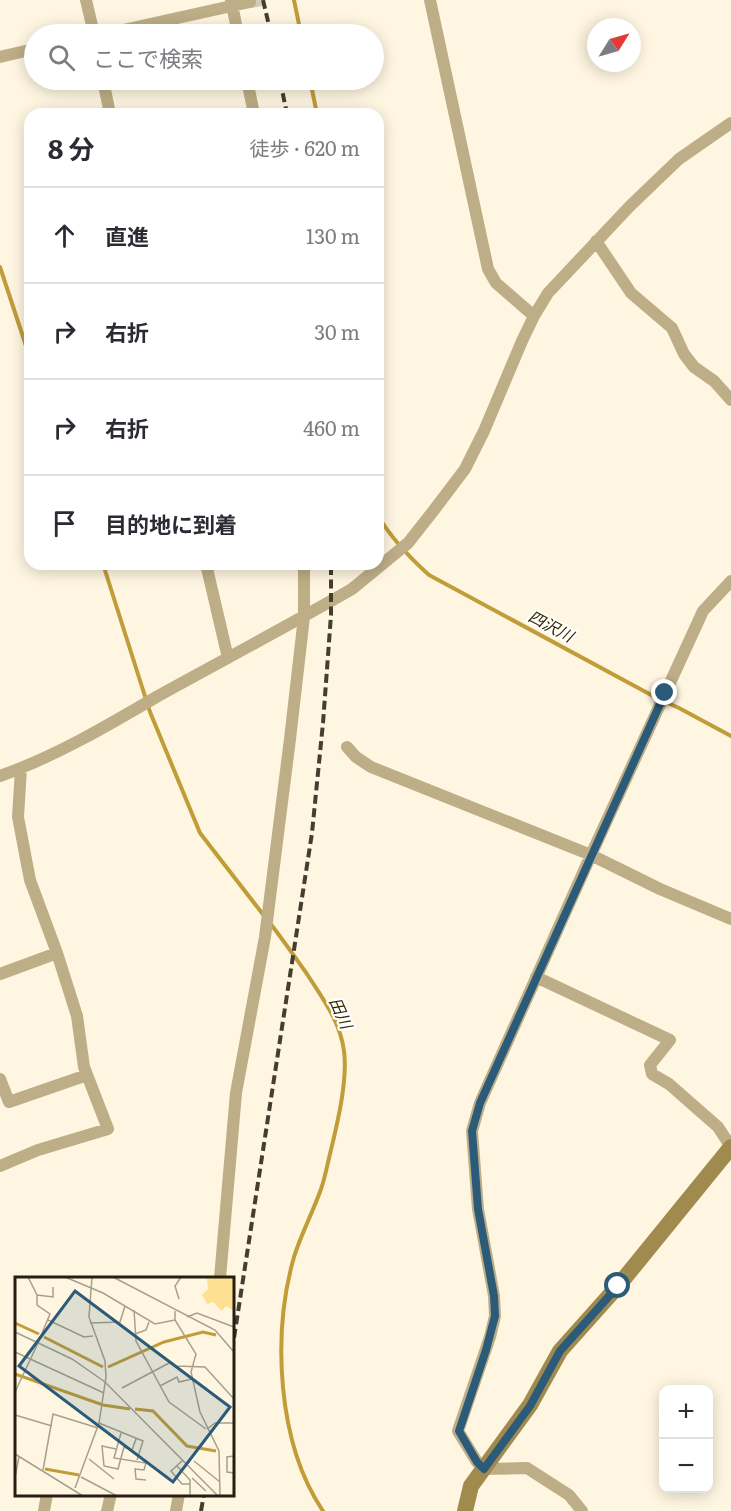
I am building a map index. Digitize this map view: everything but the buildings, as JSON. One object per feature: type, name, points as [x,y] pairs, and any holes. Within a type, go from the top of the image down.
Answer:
[{"type":"street","points":[[86,0],[92,24]]},
{"type":"street","points":[[430,0],[488,269],[496,283],[534,316]]},
{"type":"street","points":[[146,24],[232,3],[250,2]]},
{"type":"street","points":[[232,3],[236,24]]},
{"type":"street","points":[[0,57],[24,51]]},
{"type":"street","points":[[105,90],[109,108]]},
{"type":"street","points":[[249,90],[253,108]]},
{"type":"street","points":[[384,563],[408,543],[465,469],[522,341],[548,293],[630,206],[679,159],[731,123]]},
{"type":"street","points":[[596,241],[631,292],[672,328],[684,354],[694,367],[714,381],[731,400]]},
{"type":"street","points":[[207,570],[228,658]]},
{"type":"street","points":[[220,1277],[236,1093],[270,909],[303,617],[304,570]]},
{"type":"street","points":[[0,777],[88,737],[303,617],[351,589],[375,570]]},
{"type":"street","points":[[582,1511],[569,1495],[527,1468],[484,1469],[477,1462],[459,1431],[495,1316],[494,1296],[478,1209],[472,1131],[480,1103],[703,611],[731,581]]},
{"type":"street","points":[[347,747],[356,757],[371,767],[591,855],[660,889],[731,919]]},
{"type":"street","points":[[0,1166],[38,1150],[108,1129],[84,1067],[77,1016],[30,880],[18,817],[21,769]]},
{"type":"street","points":[[0,974],[57,953]]},
{"type":"street","points":[[465,1511],[471,1486],[530,1406],[560,1351],[618,1286],[731,1147],[718,1127],[669,1084],[652,1074],[650,1065],[670,1040],[536,977]]},
{"type":"street","points":[[0,1079],[9,1102],[87,1075]]},
{"type":"street","points":[[44,1511],[47,1496]]},
{"type":"street","points":[[107,1511],[111,1496]]},
{"type":"street","points":[[176,1511],[179,1496]]},
{"type":"waterway","name":"四沢川","points":[[294,0],[299,24]]},
{"type":"waterway","name":"四沢川","points":[[312,90],[316,108]]},
{"type":"waterway","name":"田川","points":[[0,267],[24,340]]},
{"type":"waterway","name":"四沢川","points":[[384,525],[401,547],[429,575],[731,736]]},
{"type":"waterway","name":"田川","points":[[105,570],[150,712],[200,833],[265,917]]},
{"type":"waterway","name":"田川","points":[[270,923],[307,974],[330,1011],[339,1030],[344,1051],[343,1089],[336,1130],[322,1185],[294,1257],[287,1287],[281,1353],[288,1421],[296,1453],[308,1484],[323,1511]]},
{"type":"tunnel","points":[[250,2],[263,0]]},
{"type":"railway","points":[[263,0],[269,24]]},
{"type":"railway","points":[[282,90],[286,108]]},
{"type":"railway","points":[[234,1338],[312,833],[331,615],[331,570]]},
{"type":"railway","points":[[201,1511],[204,1496]]},
{"type":"route","points":[[618,1286],[560,1351],[530,1406],[484,1469],[477,1462],[459,1431],[495,1316],[494,1296],[478,1209],[472,1131],[480,1103],[665,693]]}]
